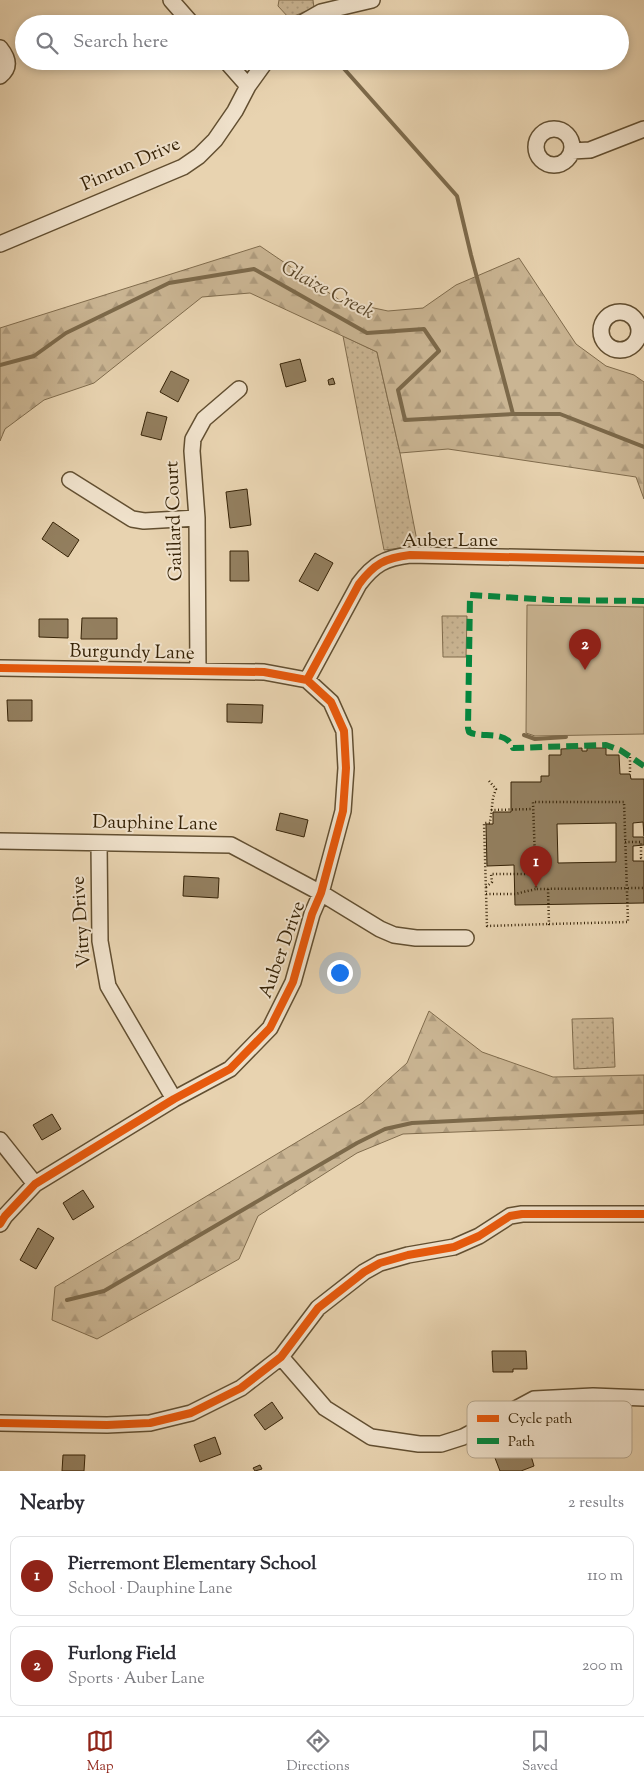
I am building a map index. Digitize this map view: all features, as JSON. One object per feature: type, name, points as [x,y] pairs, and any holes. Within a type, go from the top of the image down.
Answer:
[{"type":"street","points":[[170,0],[184,15]]},
{"type":"street","points":[[316,15],[321,12],[372,0]]},
{"type":"street","points":[[0,48],[8,62],[5,71],[0,76]]},
{"type":"street","points":[[234,70],[248,86]]},
{"type":"street","name":"Pinrun Drive","points":[[0,244],[183,167],[199,156],[215,140],[260,70]]},
{"type":"street","points":[[572,151],[590,150],[644,129]]},
{"type":"street","name":"Gaillard Court","points":[[198,670],[197,518],[192,451],[193,439],[204,419],[239,389]]},
{"type":"street","points":[[70,480],[132,518],[144,521],[197,518]]},
{"type":"street","name":"Auber Lane","points":[[307,680],[360,584],[370,570],[382,562],[395,557],[410,555],[644,560]]},
{"type":"street","name":"Burgundy Lane","points":[[0,668],[264,672],[307,680]]},
{"type":"street","name":"Auber Drive","points":[[0,1224],[4,1216],[35,1184],[174,1099],[230,1069],[270,1028],[293,982],[312,914],[321,893],[343,811],[346,768],[344,731],[331,702],[307,680]]},
{"type":"street","name":"Dauphine Lane","points":[[0,841],[231,845],[321,893],[380,929],[394,935],[416,938],[466,938]]},
{"type":"street","name":"Vitry Drive","points":[[99,843],[100,941],[108,986],[174,1099]]},
{"type":"street","points":[[0,1140],[35,1184]]},
{"type":"street","points":[[0,1423],[107,1425],[150,1423],[190,1413],[241,1388],[281,1357],[318,1308],[364,1272],[380,1263],[408,1255],[454,1247],[480,1236],[510,1216],[522,1214],[644,1214]]},
{"type":"street","points":[[281,1357],[325,1408],[371,1437],[419,1444],[441,1444],[467,1435]]},
{"type":"street","points":[[530,1401],[534,1399],[593,1396],[644,1398]]},
{"type":"path","points":[[630,757],[630,774]]},
{"type":"path","points":[[489,781],[496,789],[492,798],[490,822],[484,823],[487,926],[628,922],[624,802],[533,802],[536,889]]},
{"type":"path","points":[[491,810],[533,809]]},
{"type":"path","points":[[625,842],[641,842],[641,858],[644,858]]},
{"type":"path","points":[[486,887],[492,882],[491,874],[535,874]]},
{"type":"path","points":[[486,894],[515,894],[536,889],[644,888]]},
{"type":"path","points":[[548,889],[549,924]]},
{"type":"green space","points":[[279,0],[313,0],[314,8],[296,15],[286,15],[278,6]]},
{"type":"green space","points":[[260,246],[341,301],[388,311],[423,308],[456,285],[519,258],[576,344],[606,366],[634,375],[644,382],[644,499],[636,477],[448,449],[400,453],[377,352],[250,293],[202,297],[94,383],[44,400],[5,429],[0,441],[0,328]]},
{"type":"green space","points":[[343,336],[377,352],[400,453],[418,546],[384,550]]},
{"type":"green space","points":[[527,605],[644,607],[644,734],[535,736],[526,733]]},
{"type":"green space","points":[[442,616],[467,616],[466,657],[443,657]]},
{"type":"green space","points":[[429,1011],[482,1052],[553,1077],[644,1075],[644,1125],[403,1134],[357,1153],[258,1216],[239,1259],[97,1339],[52,1320],[55,1287],[362,1103],[407,1063]]},
{"type":"green space","points":[[613,1018],[615,1067],[574,1069],[572,1019]]},
{"type":"building","points":[[300,359],[306,381],[286,387],[280,364]]},
{"type":"building","points":[[171,371],[189,380],[178,402],[160,392]]},
{"type":"building","points":[[333,378],[335,384],[329,385],[328,380]]},
{"type":"building","points":[[147,412],[167,417],[161,440],[141,435]]},
{"type":"building","points":[[247,489],[251,525],[230,528],[226,492]]},
{"type":"building","points":[[53,522],[79,540],[68,557],[42,539]]},
{"type":"building","points":[[230,551],[248,551],[249,581],[230,581]]},
{"type":"building","points":[[315,553],[333,563],[318,591],[299,581]]},
{"type":"building","points":[[82,618],[117,618],[117,639],[81,639]]},
{"type":"building","points":[[39,619],[68,619],[68,638],[39,637]]},
{"type":"building","points":[[7,700],[32,700],[32,721],[8,721]]},
{"type":"building","points":[[227,704],[263,705],[262,723],[227,722]]},
{"type":"building","points":[[582,748],[582,751],[587,751],[587,748],[606,748],[606,755],[619,755],[620,774],[630,774],[631,779],[644,779],[644,836],[643,822],[633,823],[633,837],[644,837],[644,845],[633,846],[633,861],[644,861],[644,903],[515,905],[514,865],[487,866],[486,824],[493,824],[493,812],[511,812],[511,782],[541,782],[541,776],[549,776],[549,755],[561,755],[561,749]],"holes":[[[616,823],[616,862],[558,863],[557,824]]]},
{"type":"building","points":[[280,813],[308,820],[304,837],[276,830]]},
{"type":"building","points":[[184,876],[219,878],[218,898],[183,896]]},
{"type":"building","points":[[52,1114],[61,1129],[42,1140],[33,1125]]},
{"type":"building","points":[[83,1190],[94,1207],[73,1220],[63,1203]]},
{"type":"building","points":[[38,1228],[54,1238],[36,1269],[20,1260]]},
{"type":"building","points":[[492,1351],[526,1351],[527,1369],[513,1369],[513,1372],[493,1372]]},
{"type":"building","points":[[272,1402],[283,1418],[265,1430],[254,1415]]},
{"type":"building","points":[[215,1437],[221,1454],[200,1462],[194,1445]]},
{"type":"building","points":[[63,1455],[85,1455],[84,1471],[62,1471]]},
{"type":"building","points":[[495,1458],[532,1458],[534,1466],[521,1471],[500,1471]]},
{"type":"building","points":[[260,1465],[262,1469],[255,1471],[253,1468]]},
{"type":"waterway","points":[[345,70],[457,196],[513,414]]},
{"type":"waterway","name":"Glaize Creek","points":[[0,365],[34,356],[66,333],[169,283],[254,269],[367,333],[424,329],[439,351],[398,390],[405,420],[513,414],[560,414],[644,447]]},
{"type":"waterway","points":[[524,735],[535,739],[566,737]]},
{"type":"waterway","points":[[67,1300],[104,1291],[357,1143],[385,1129],[412,1123],[644,1112]]},
{"type":"marked path","points":[[644,601],[553,600],[470,595],[468,728],[469,732],[474,734],[505,738],[513,748],[606,745],[620,750],[644,766]]},
{"type":"cycle path","points":[[0,668],[264,672],[307,680],[359,584],[370,571],[387,560],[410,555],[644,560]]},
{"type":"cycle path","points":[[0,1224],[5,1216],[35,1184],[174,1099],[230,1069],[270,1028],[293,982],[312,914],[321,893],[343,811],[346,768],[344,731],[331,702],[307,680]]},
{"type":"cycle path","points":[[0,1423],[107,1425],[150,1423],[191,1413],[241,1388],[281,1357],[318,1308],[364,1272],[380,1263],[408,1255],[454,1247],[479,1236],[510,1216],[522,1214],[644,1214]]},
{"type":"place","name":"Furlong Field","points":[[585,670]]},
{"type":"place","name":"Pierremont Elementary School","points":[[536,887]]}]
